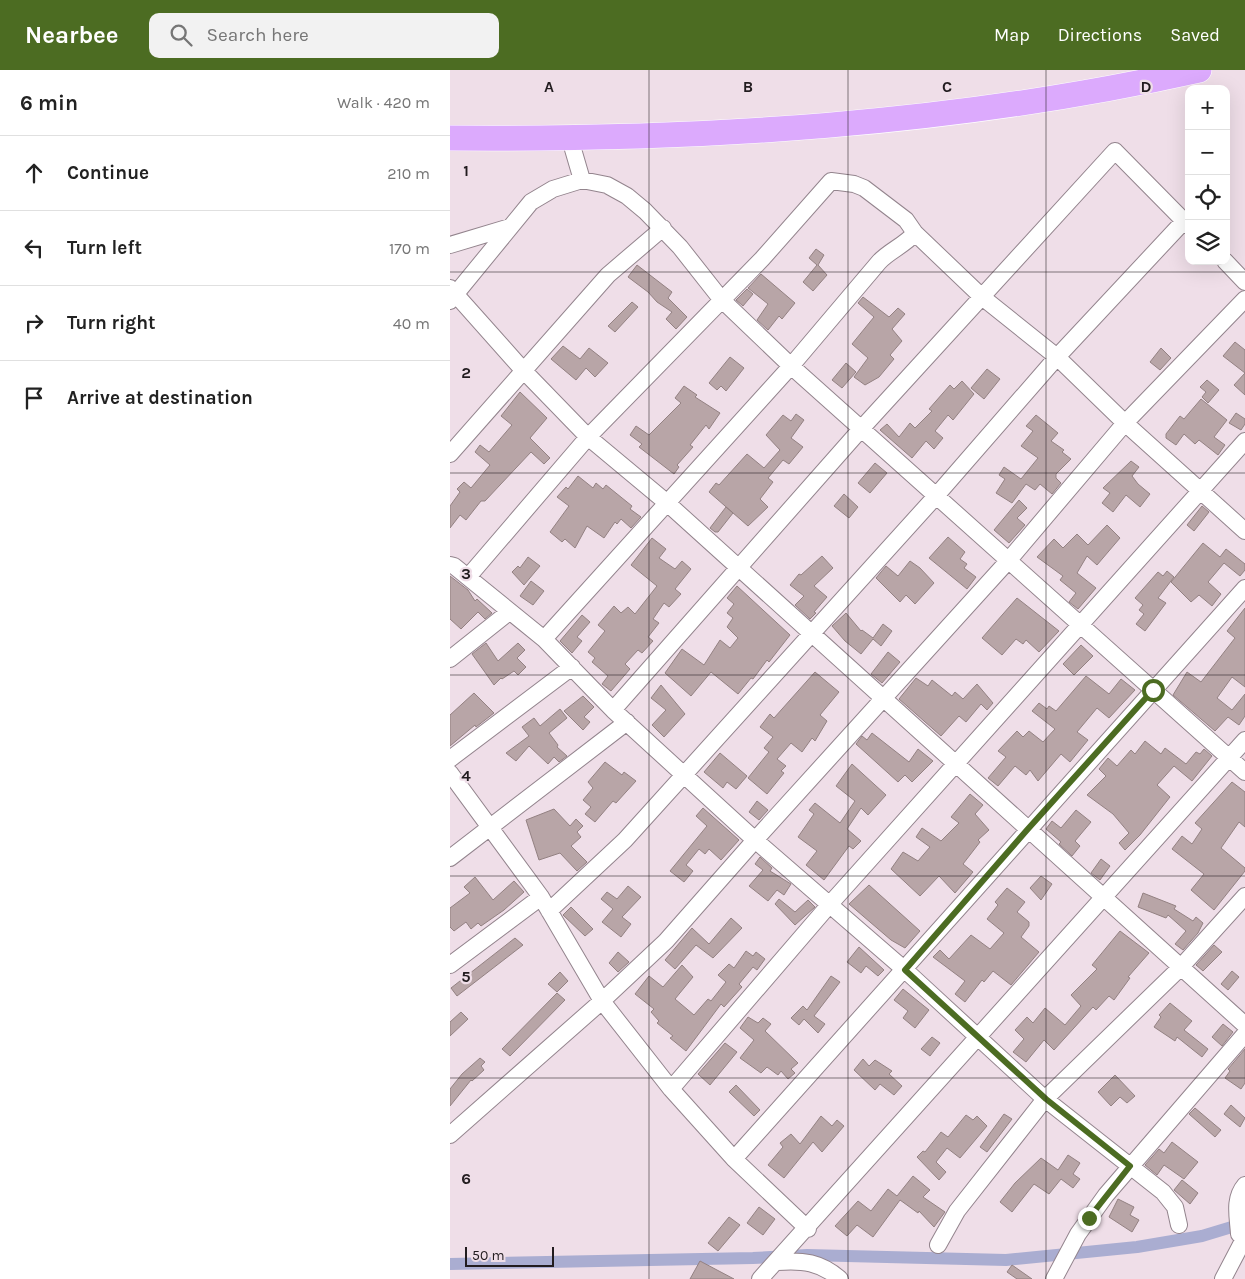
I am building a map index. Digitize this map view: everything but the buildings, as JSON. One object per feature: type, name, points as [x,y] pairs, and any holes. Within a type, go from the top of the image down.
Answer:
[{"type":"highway","points":[[450,138],[570,139],[688,134],[835,124],[989,109],[1114,89],[1199,70]]},
{"type":"street","points":[[570,139],[582,180]]},
{"type":"street","points":[[613,710],[861,429],[1115,151],[1185,222]]},
{"type":"street","points":[[1245,772],[1078,625],[791,366],[721,300],[663,228],[628,196],[607,185],[582,180],[542,194],[531,202],[452,294],[588,438],[666,502],[1245,1026]]},
{"type":"street","points":[[468,577],[588,438],[762,260],[831,181],[854,184],[864,188],[906,220],[915,233],[982,297],[1058,357],[1125,422],[1201,489],[1245,531]]},
{"type":"street","points":[[450,965],[545,904],[625,840],[936,496],[1058,357],[1185,224]]},
{"type":"street","points":[[450,246],[510,227]]},
{"type":"street","points":[[450,454],[608,275],[663,228]]},
{"type":"street","points":[[544,639],[791,366],[878,262],[908,241],[915,233]]},
{"type":"street","points":[[1229,265],[1245,282]]},
{"type":"street","points":[[450,1135],[602,1001],[666,941],[1008,561],[1125,422],[1245,299]]},
{"type":"street","points":[[670,1089],[830,904],[1078,625],[1245,441]]},
{"type":"street","points":[[450,565],[468,577],[544,639],[613,710],[755,840],[905,970],[1046,1099],[1171,1199],[1180,1225]]},
{"type":"street","points":[[734,1159],[822,1058],[905,970],[1027,830],[1245,588]]},
{"type":"street","points":[[450,658],[509,612]]},
{"type":"street","points":[[450,759],[572,667]]},
{"type":"street","points":[[450,858],[491,829],[627,722]]},
{"type":"street","points":[[760,1279],[1245,740]]},
{"type":"street","points":[[450,773],[545,904],[602,1001],[670,1089],[802,1234]]},
{"type":"street","points":[[938,1245],[957,1211],[1046,1099],[1180,968],[1245,896]]},
{"type":"street","points":[[1054,1279],[1078,1234],[1130,1166],[1245,1034]]},
{"type":"street","points":[[1223,1279],[1245,1235],[1239,1234],[1236,1204],[1240,1190],[1245,1185]]},
{"type":"street","points":[[778,1260],[813,1262],[828,1269],[840,1279]]},
{"type":"waterway","points":[[450,1264],[753,1258],[807,1255],[1006,1260],[1137,1247],[1202,1236],[1245,1223]]},
{"type":"route","points":[[1089,1218],[1130,1166],[1046,1099],[905,970],[1089,759],[1153,690]]}]
